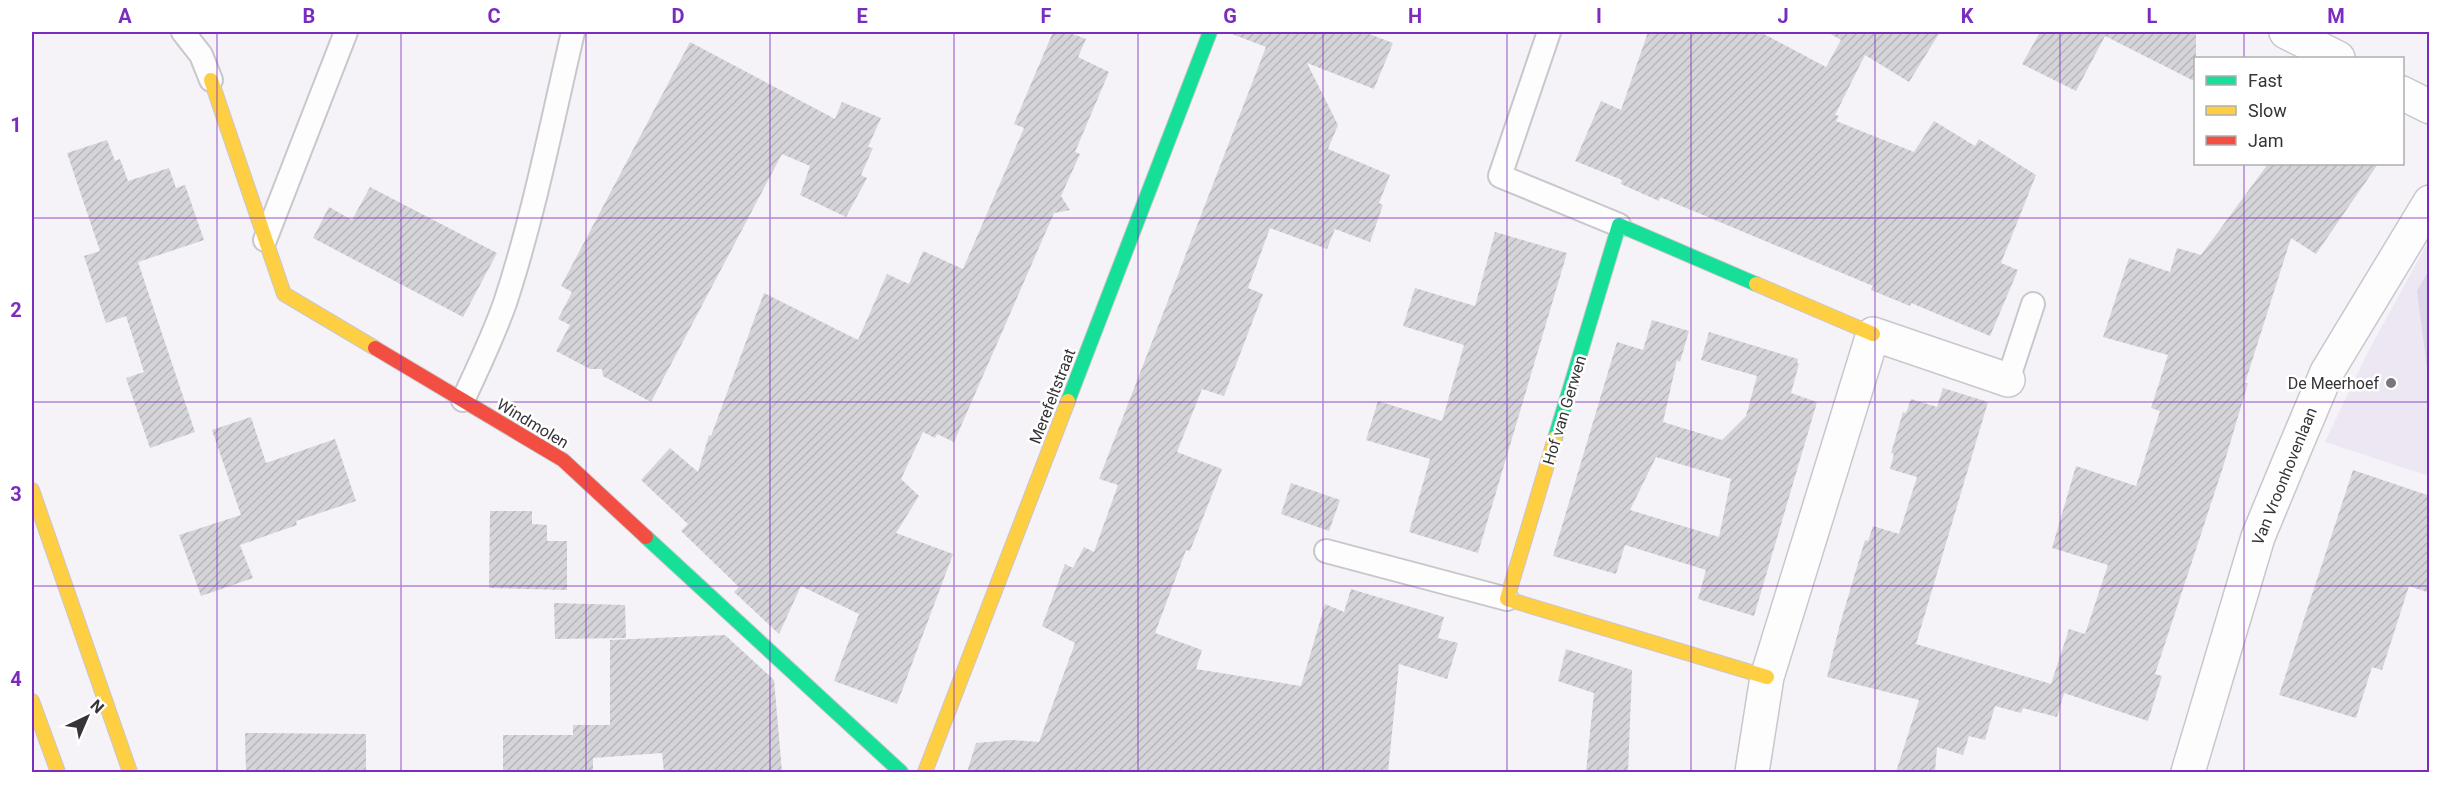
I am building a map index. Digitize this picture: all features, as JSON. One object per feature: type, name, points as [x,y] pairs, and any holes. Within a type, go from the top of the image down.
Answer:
[{"type":"street","name":"Merefeltstraat","points":[[925,772],[1210,32]]},
{"type":"street","points":[[2286,32],[2336,57]]},
{"type":"street","name":"Windmolen","points":[[211,80],[284,294],[563,460],[901,772]]},
{"type":"street","points":[[2404,94],[2430,107]]},
{"type":"street","name":"Van Vroonhovenlaan","points":[[2188,772],[2258,537],[2293,452],[2327,372],[2430,202]]},
{"type":"street","points":[[1619,225],[1873,334],[2008,380]]},
{"type":"street","name":"Hof van Gerwen","points":[[1507,599],[1619,225]]},
{"type":"street","points":[[1752,772],[1767,677],[1873,334]]},
{"type":"street","points":[[32,490],[130,772]]},
{"type":"street","points":[[1507,599],[1767,677]]},
{"type":"street","points":[[32,701],[58,772]]},
{"type":"lane","points":[[183,32],[201,55],[211,80]]},
{"type":"lane","points":[[265,240],[346,32]]},
{"type":"lane","points":[[463,400],[485,354],[504,304],[529,224],[573,32]]},
{"type":"lane","points":[[1550,32],[1500,176],[1619,225]]},
{"type":"lane","points":[[2008,380],[2033,304]]},
{"type":"lane","points":[[1326,551],[1507,599]]},
{"type":"shaded area","name":"De Meerhoef","points":[[2429,240],[2429,476],[2325,442],[2367,354]]},
{"type":"shaded area","points":[[2429,270],[2430,383],[2417,291]]},
{"type":"building","points":[[1053,32],[1067,32],[1086,39],[1078,57],[1109,72],[1075,152],[1080,154],[1061,196],[1070,210],[1054,213],[954,442],[937,434],[935,438],[923,432],[901,479],[919,496],[896,533],[953,554],[897,704],[834,681],[859,614],[801,586],[779,634],[734,592],[739,587],[681,531],[688,524],[641,480],[670,448],[698,472],[709,435],[711,436],[764,293],[858,340],[887,274],[909,284],[923,251],[963,269],[1024,128],[1014,124]]},
{"type":"building","points":[[1232,32],[1364,32],[1393,43],[1374,89],[1307,63],[1338,125],[1328,149],[1390,175],[1379,203],[1383,205],[1370,242],[1335,229],[1327,249],[1270,228],[1248,288],[1263,294],[1224,396],[1202,389],[1177,452],[1222,469],[1190,551],[1186,550],[1155,633],[1202,650],[1196,669],[1301,686],[1325,604],[1344,612],[1351,589],[1444,617],[1438,638],[1458,643],[1447,679],[1399,664],[1388,772],[967,772],[976,743],[1011,740],[1039,742],[1075,643],[1042,626],[1065,564],[1073,568],[1084,547],[1094,552],[1118,485],[1099,479],[1266,47],[1232,34]]},
{"type":"building","points":[[1648,32],[1760,32],[1826,67],[1841,40],[1827,32],[1940,32],[1909,82],[1865,55],[1835,115],[1839,116],[1836,121],[1914,152],[1934,121],[1975,146],[1979,139],[2036,175],[2001,263],[2018,270],[1990,336],[1911,303],[1910,306],[1871,290],[1873,286],[1660,197],[1659,201],[1621,184],[1622,180],[1575,161],[1601,101],[1621,110]]},
{"type":"building","points":[[2040,32],[2196,32],[2194,81],[2105,36],[2076,91],[2022,64]]},
{"type":"building","points":[[690,42],[835,119],[842,102],[881,118],[868,147],[873,148],[861,175],[867,178],[846,217],[800,195],[810,166],[782,154],[651,402],[603,376],[602,369],[590,369],[556,351],[570,325],[558,319],[572,292],[561,286]]},
{"type":"building","points":[[107,140],[115,161],[120,159],[128,181],[169,168],[176,188],[185,185],[204,240],[138,262],[195,432],[150,448],[126,378],[144,372],[126,316],[106,323],[84,256],[100,251],[67,153]]},
{"type":"building","points":[[2267,165],[2377,165],[2316,254],[2291,238],[2245,383],[2248,383],[2223,467],[2155,674],[2162,676],[2148,721],[2064,693],[2057,717],[2023,708],[2021,713],[1995,706],[1985,740],[1969,736],[1963,755],[1937,747],[1935,772],[1896,772],[1919,700],[1827,677],[1865,540],[1868,541],[1873,526],[1899,534],[1917,477],[1890,469],[1894,454],[1891,453],[1903,412],[1906,413],[1911,399],[1937,407],[1943,388],[1988,402],[1916,644],[2051,684],[2069,629],[2085,634],[2108,565],[2052,548],[2076,466],[2136,486],[2160,411],[2151,408],[2168,355],[2103,337],[2129,258],[2170,272],[2177,248],[2201,255]]},
{"type":"building","points":[[370,187],[497,253],[463,317],[313,238],[329,207],[352,220]]},
{"type":"building","points":[[1495,232],[1567,253],[1478,553],[1409,532],[1430,459],[1366,440],[1378,401],[1442,421],[1464,345],[1403,326],[1415,288],[1475,306]]},
{"type":"building","points":[[1652,320],[1689,331],[1680,362],[1677,360],[1663,422],[1722,440],[1746,416],[1757,376],[1701,360],[1709,332],[1798,359],[1799,364],[1791,393],[1817,402],[1754,616],[1698,599],[1706,570],[1625,545],[1616,574],[1553,556],[1617,342],[1643,350]],"holes":[[[1656,457],[1731,479],[1719,537],[1630,510]]]},
{"type":"building","points":[[251,417],[266,463],[335,439],[356,501],[296,521],[297,525],[240,545],[253,578],[201,596],[179,535],[241,515],[212,430]]},
{"type":"building","points":[[2353,470],[2430,496],[2430,593],[2409,586],[2382,670],[2372,667],[2356,718],[2279,695]]},
{"type":"building","points":[[1291,483],[1340,500],[1329,531],[1281,514]]},
{"type":"building","points":[[490,511],[532,511],[532,524],[547,525],[547,541],[567,541],[567,590],[489,588]]},
{"type":"building","points":[[554,603],[625,605],[626,638],[555,639]]},
{"type":"building","points":[[725,635],[774,680],[782,772],[664,772],[662,753],[593,758],[593,772],[503,772],[503,735],[573,735],[573,725],[610,725],[610,640]]},
{"type":"building","points":[[1566,649],[1632,670],[1628,772],[1586,772],[1594,693],[1558,681]]},
{"type":"building","points":[[245,733],[366,734],[366,772],[246,772]]},
{"type":"traffic: fast","points":[[1068,401],[1210,32]]},
{"type":"traffic: fast","points":[[1555,438],[1619,225],[1756,284]]},
{"type":"traffic: fast","points":[[646,537],[901,772]]},
{"type":"traffic: slow","points":[[211,80],[284,294],[375,348]]},
{"type":"traffic: slow","points":[[1756,284],[1873,334]]},
{"type":"traffic: slow","points":[[925,772],[1068,401]]},
{"type":"traffic: slow","points":[[1555,438],[1507,599],[1767,677]]},
{"type":"traffic: slow","points":[[32,490],[130,772]]},
{"type":"traffic: slow","points":[[32,701],[58,772]]},
{"type":"traffic: jam","points":[[375,348],[563,460],[646,537]]},
{"type":"place","name":"De Meerhoef","points":[[2391,383]]}]
